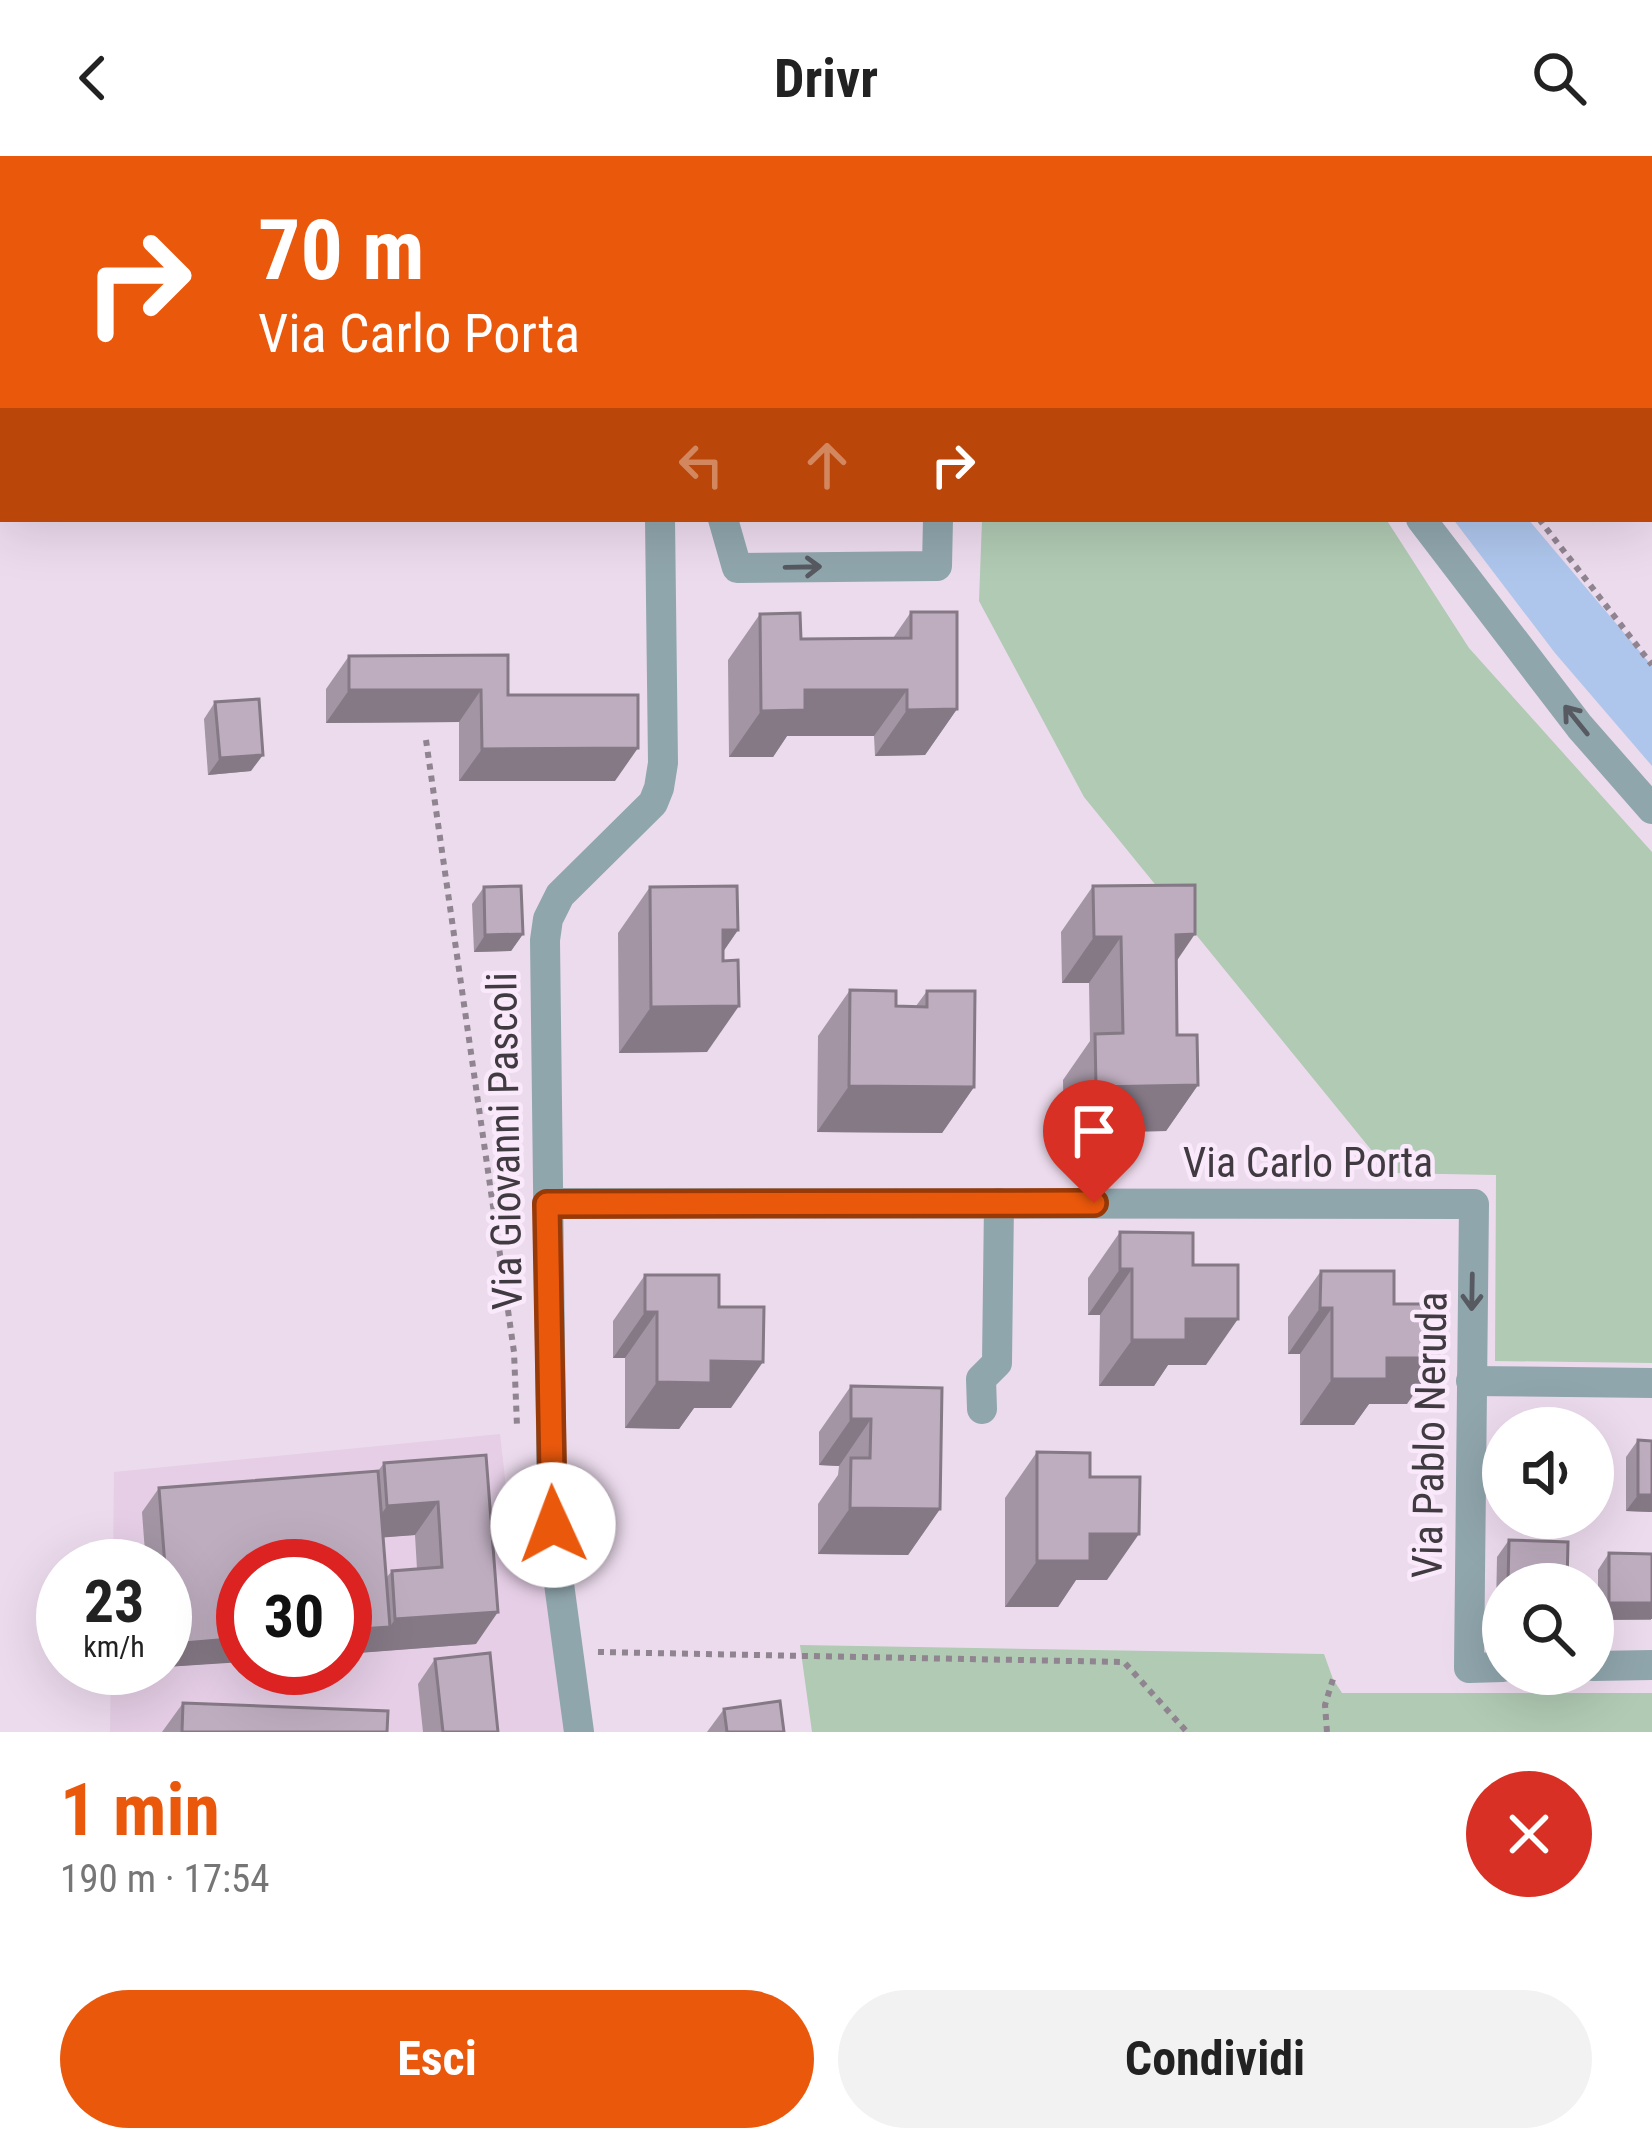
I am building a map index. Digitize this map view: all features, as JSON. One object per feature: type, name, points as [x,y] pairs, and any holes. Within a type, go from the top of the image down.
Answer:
[{"type":"street","name":"Via Giovanni Pascoli","points":[[579,1732],[552,1509],[546,928],[560,896],[648,810],[659,788],[663,763],[660,522]]},
{"type":"street","points":[[724,522],[737,568],[937,566],[938,522]]},
{"type":"street","points":[[1423,522],[1580,728],[1652,809]]},
{"type":"street","points":[[982,1409],[981,1379],[997,1363],[999,1203]]},
{"type":"street","name":"Via Carlo Porta","points":[[547,1204],[1474,1204]]},
{"type":"street","name":"Via Pablo Neruda","points":[[1474,1204],[1469,1668],[1482,1668]]},
{"type":"street","points":[[1471,1381],[1652,1383]]},
{"type":"street","points":[[1614,1666],[1652,1665]]},
{"type":"path","points":[[1541,522],[1652,665]]},
{"type":"path","points":[[426,740],[514,1352],[518,1446]]},
{"type":"path","points":[[568,1652],[1124,1662],[1187,1732]]},
{"type":"path","points":[[1328,1732],[1325,1706],[1333,1678]]},
{"type":"shaded area","points":[[500,1434],[506,1487],[545,1541],[572,1732],[110,1732],[111,1695],[192,1695],[192,1539],[113,1539],[114,1472]]},
{"type":"green space","points":[[982,522],[1388,522],[1469,648],[1652,852],[1652,1363],[1495,1361],[1496,1175],[1390,1173],[1084,797],[979,601]]},
{"type":"green space","points":[[800,1645],[1324,1654],[1342,1693],[1652,1693],[1652,1732],[812,1732]]},
{"type":"water","points":[[1455,522],[1531,522],[1652,666],[1652,766],[1555,653]]},
{"type":"building","points":[[911,612],[957,612],[957,709],[907,710],[907,690],[805,690],[805,710],[761,711],[760,614],[800,613],[801,639],[911,638]]},
{"type":"building","points":[[508,655],[508,695],[638,695],[638,748],[482,749],[481,690],[349,690],[349,656]]},
{"type":"building","points":[[259,699],[263,755],[220,758],[215,702]]},
{"type":"building","points":[[1195,885],[1195,934],[1176,935],[1177,1035],[1197,1035],[1198,1085],[1096,1087],[1095,1034],[1123,1033],[1121,937],[1094,937],[1093,886]]},
{"type":"building","points":[[521,886],[523,934],[485,935],[484,887]]},
{"type":"building","points":[[737,886],[738,930],[723,930],[723,961],[738,960],[739,1006],[651,1007],[650,887]]},
{"type":"building","points":[[850,990],[896,991],[896,1006],[927,1007],[927,991],[975,991],[974,1087],[849,1086]]},
{"type":"building","points":[[1120,1232],[1193,1233],[1193,1265],[1238,1265],[1238,1319],[1186,1319],[1186,1340],[1132,1340],[1132,1269],[1120,1269]]},
{"type":"building","points":[[1321,1271],[1394,1271],[1394,1304],[1439,1304],[1439,1358],[1387,1358],[1387,1379],[1332,1379],[1332,1308],[1320,1308]]},
{"type":"building","points":[[645,1275],[719,1275],[719,1307],[764,1307],[763,1362],[711,1361],[711,1383],[657,1382],[657,1312],[645,1312]]},
{"type":"building","points":[[851,1386],[942,1388],[940,1509],[850,1508],[851,1458],[870,1458],[871,1419],[851,1419]]},
{"type":"building","points":[[1638,1440],[1652,1441],[1652,1495],[1638,1495]]},
{"type":"building","points":[[1037,1452],[1090,1453],[1090,1477],[1140,1477],[1139,1534],[1090,1534],[1090,1561],[1037,1561]]},
{"type":"building","points":[[486,1455],[498,1612],[395,1619],[392,1571],[442,1567],[438,1502],[387,1506],[384,1463]]},
{"type":"building","points":[[378,1471],[390,1627],[372,1628],[372,1539],[216,1539],[216,1640],[192,1642],[192,1539],[163,1539],[159,1488]]},
{"type":"building","points":[[1509,1540],[1568,1542],[1568,1563],[1508,1563]]},
{"type":"building","points":[[1609,1553],[1652,1554],[1652,1603],[1614,1603],[1614,1563],[1609,1563]]},
{"type":"building","points":[[490,1653],[498,1732],[443,1732],[435,1659]]},
{"type":"building","points":[[780,1701],[784,1732],[727,1732],[724,1709]]},
{"type":"building","points":[[183,1703],[388,1711],[387,1732],[182,1732]]},
{"type":"route","points":[[553,1525],[547,1204],[1094,1203]]}]
